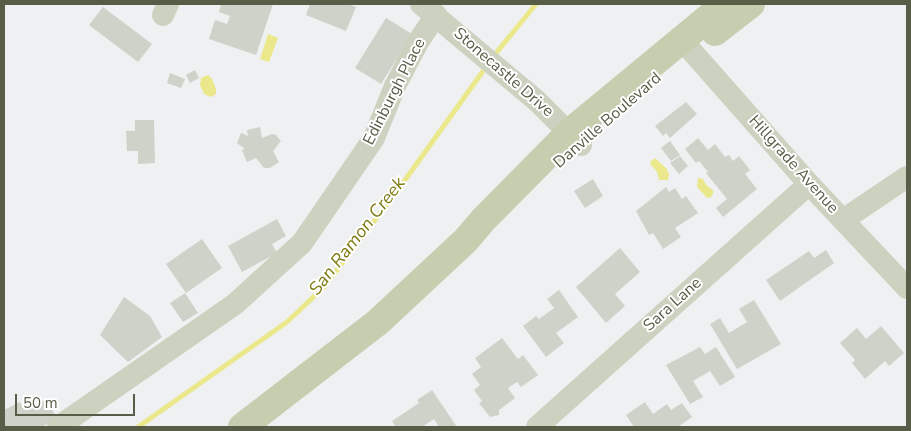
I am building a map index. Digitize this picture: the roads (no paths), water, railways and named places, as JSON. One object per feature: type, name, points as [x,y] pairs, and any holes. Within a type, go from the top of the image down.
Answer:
[{"type":"main road","name":"Danville Boulevard","points":[[242,427],[378,322],[466,240],[483,220],[576,138],[734,7]]},
{"type":"street","name":"Stonecastle Drive","points":[[437,16],[576,138]]},
{"type":"street","name":"Edinburgh Place","points":[[58,427],[235,304],[302,243],[374,138],[395,86],[418,42],[437,16]]},
{"type":"street","name":"Hillgrade Avenue","points":[[686,45],[809,184],[907,288]]},
{"type":"street","points":[[843,220],[907,177]]},
{"type":"street","name":"Sara Lane","points":[[537,427],[809,184]]},
{"type":"waterway","name":"San Ramon Creek","points":[[492,58],[536,4]]},
{"type":"waterway","name":"San Ramon Creek","points":[[138,427],[287,322],[324,287],[400,187],[486,67]]}]
